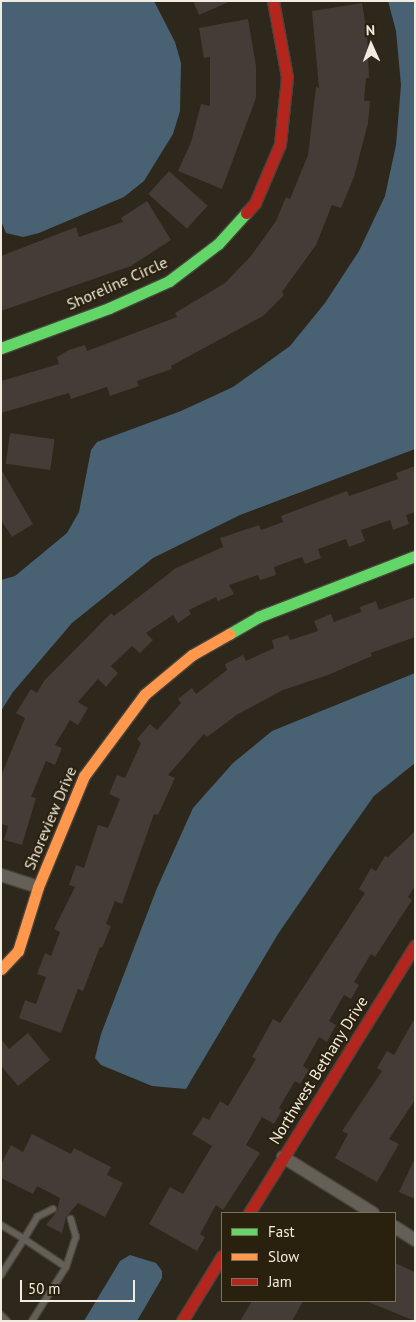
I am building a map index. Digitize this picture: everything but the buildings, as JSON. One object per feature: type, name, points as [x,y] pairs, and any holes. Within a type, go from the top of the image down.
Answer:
[{"type":"street","name":"Shoreline Circle","points":[[1,348],[109,308],[169,281],[218,244],[255,203],[280,144],[287,77],[273,1]]},
{"type":"street","name":"Shoreview Drive","points":[[1,969],[18,951],[38,887],[84,776],[145,694],[192,655],[258,617],[415,556]]},
{"type":"street","points":[[1,875],[38,887]]},
{"type":"street","name":"Northwest Bethany Drive","points":[[250,1212],[415,945]]},
{"type":"street","points":[[284,1157],[371,1212]]},
{"type":"street","points":[[396,1228],[415,1240]]},
{"type":"street","points":[[182,1321],[221,1258]]},
{"type":"lane","points":[[1,1275],[32,1225],[44,1212],[54,1209]]},
{"type":"lane","points":[[32,1321],[66,1266],[73,1251],[76,1237],[71,1219]]},
{"type":"lane","points":[[1,1225],[66,1266]]},
{"type":"lane","points":[[1,1315],[7,1321]]},
{"type":"water","points":[[1,1],[154,1],[175,42],[181,63],[180,111],[173,134],[144,181],[124,197],[39,233],[23,237],[6,233],[1,221]]},
{"type":"water","points":[[388,1],[415,1],[415,449],[240,515],[153,558],[72,623],[13,692],[1,711],[1,580],[15,576],[67,533],[79,512],[91,450],[97,442],[181,411],[233,387],[290,346],[325,303],[359,251],[385,196],[396,145],[401,85],[396,31]]},
{"type":"water","points":[[415,673],[415,763],[374,796],[335,851],[278,934],[186,1089],[152,1086],[101,1065],[95,1058],[101,1034],[157,888],[193,808],[233,763],[272,731]]},
{"type":"water","points":[[130,1255],[156,1263],[162,1271],[162,1278],[137,1321],[84,1321],[120,1261]]},
{"type":"traffic: fast","points":[[1,348],[109,308],[169,281],[218,244],[246,213]]},
{"type":"traffic: fast","points":[[229,634],[258,617],[415,556]]},
{"type":"traffic: slow","points":[[1,969],[18,951],[38,887],[84,776],[145,694],[192,655],[229,634]]},
{"type":"traffic: jam","points":[[246,213],[255,203],[280,144],[287,77],[273,1]]},
{"type":"traffic: jam","points":[[250,1212],[415,945]]},
{"type":"traffic: jam","points":[[182,1321],[221,1258]]}]
